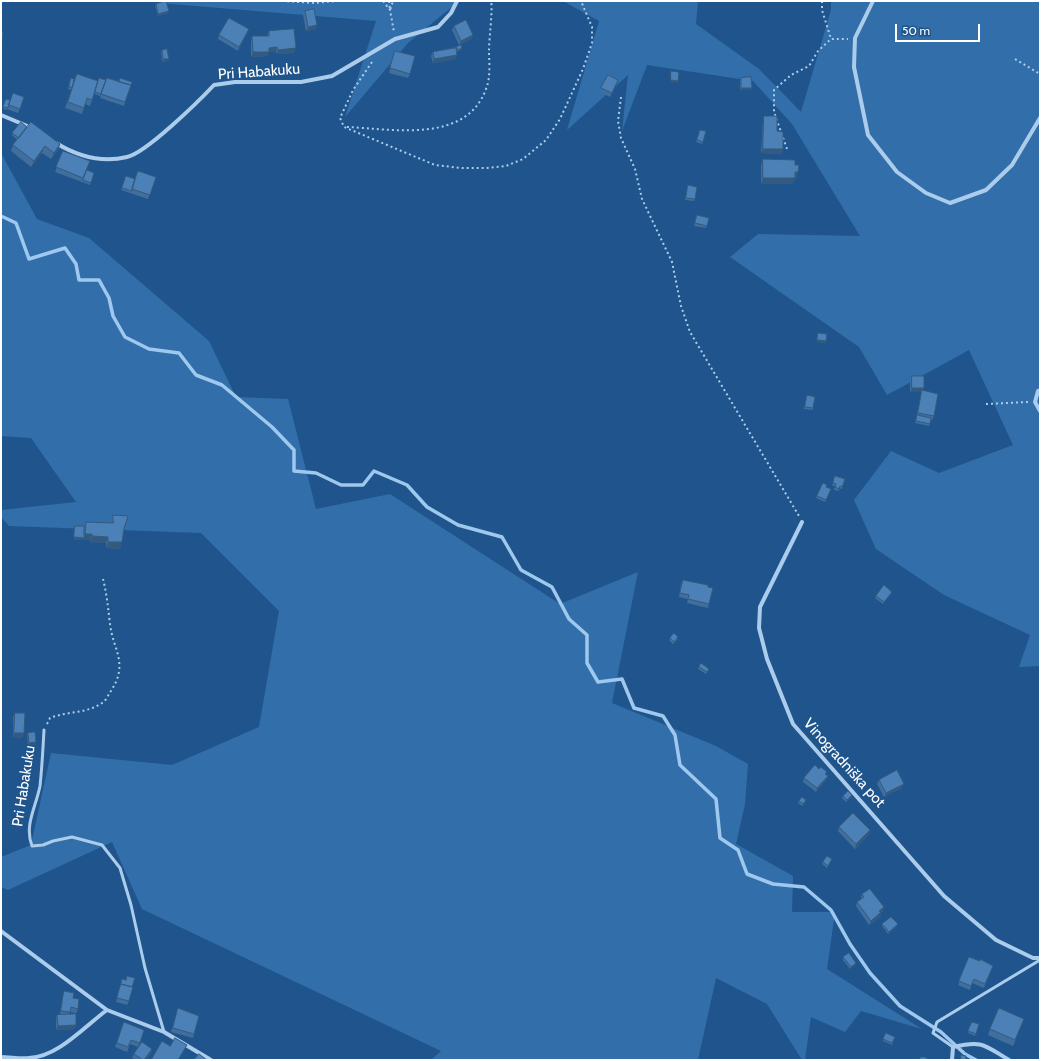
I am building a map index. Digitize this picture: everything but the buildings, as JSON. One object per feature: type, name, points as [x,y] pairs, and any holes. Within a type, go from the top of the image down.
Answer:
[{"type":"street","name":"Pri Habakuku","points":[[53,141],[66,149],[95,159],[127,157],[140,151],[170,127],[198,102],[214,85],[235,82],[301,82],[332,76],[395,39],[438,26],[451,13],[457,1]]},
{"type":"street","points":[[873,1],[855,38],[854,67],[868,135],[897,172],[926,193],[950,202],[986,190],[1012,165],[1040,118]]},
{"type":"street","points":[[1,115],[34,129]]},
{"type":"street","points":[[1040,390],[1038,391],[1035,402],[1040,411]]},
{"type":"street","name":"Vinogradniška pot","points":[[802,522],[760,607],[759,628],[767,659],[793,724],[944,896],[996,940],[1033,958],[1040,959]]},
{"type":"street","points":[[1,931],[107,1010],[164,1032],[211,1060]]},
{"type":"street","points":[[1,1057],[30,1058],[53,1050],[77,1036],[93,1020],[107,1010]]},
{"type":"street","points":[[952,1060],[954,1047],[965,1044],[982,1043],[1009,1060]]},
{"type":"lane","name":"Pri Habakuku","points":[[44,730],[39,788],[32,810],[29,836],[32,846],[43,846],[53,841],[72,837],[102,844],[120,868],[131,905],[145,968],[164,1032]]},
{"type":"lane","points":[[954,1047],[933,1032],[938,1022],[1040,959]]},
{"type":"path","points":[[282,1],[315,3],[336,1]]},
{"type":"path","points":[[383,1],[390,10]]},
{"type":"path","points":[[389,1],[395,39]]},
{"type":"path","points":[[390,10],[393,1]]},
{"type":"path","points":[[344,127],[417,130],[447,126],[473,112],[487,89],[489,70],[490,1]]},
{"type":"path","points":[[375,58],[353,90],[340,118],[344,127],[435,165],[461,168],[506,166],[523,159],[546,140],[560,119],[583,69],[592,43],[592,28],[581,1]]},
{"type":"path","points":[[822,1],[822,10],[831,40]]},
{"type":"path","points":[[787,149],[774,112],[774,90],[791,75],[808,66],[818,51],[831,40],[855,38]]},
{"type":"path","points":[[1015,59],[1040,74]]},
{"type":"path","points":[[621,97],[618,121],[621,138],[635,169],[642,199],[672,262],[681,306],[690,332],[802,522]]},
{"type":"path","points":[[986,404],[1035,402]]},
{"type":"path","name":"Pri Habakuku","points":[[44,730],[50,718],[60,714],[84,711],[103,703],[115,685],[120,665],[118,650],[110,626],[109,602],[103,579]]},
{"type":"shaded area","points":[[160,1],[459,1],[408,43],[345,117],[376,21],[160,3]]},
{"type":"shaded area","points":[[563,1],[698,1],[696,24],[759,69],[801,112],[831,10],[831,1],[1040,1],[1040,666],[1019,667],[1030,635],[944,595],[876,549],[854,500],[891,451],[939,473],[1013,445],[969,350],[887,395],[859,347],[730,257],[758,234],[860,236],[792,124],[753,81],[647,65],[622,131],[628,75],[567,130],[599,21]]},
{"type":"shaded area","points":[[1,153],[37,219],[89,238],[209,341],[236,397],[288,399],[316,509],[390,494],[560,604],[638,572],[612,703],[716,746],[748,764],[745,804],[736,844],[793,876],[792,912],[835,912],[827,969],[922,1029],[861,1011],[845,1032],[811,1017],[805,1060],[802,1060],[767,1004],[716,978],[698,1060],[431,1060],[441,1051],[142,909],[112,842],[8,890],[1,887],[1,857],[31,845],[51,753],[172,765],[259,727],[279,611],[201,533],[9,526],[1,517],[1,510],[76,502],[31,438],[1,436]]},
{"type":"waterway","points":[[1,216],[16,223],[29,259],[65,248],[76,264],[79,280],[99,280],[109,298],[113,316],[125,337],[149,349],[179,353],[196,375],[222,385],[272,427],[294,450],[294,471],[316,473],[341,485],[363,485],[374,471],[407,485],[427,507],[458,525],[502,537],[521,570],[552,587],[569,619],[587,635],[587,663],[598,682],[622,679],[634,708],[663,716],[675,735],[680,765],[716,799],[720,838],[738,850],[747,874],[773,884],[804,887],[831,910],[850,944],[870,973],[900,1006],[941,1032],[965,1054],[976,1060]]}]
